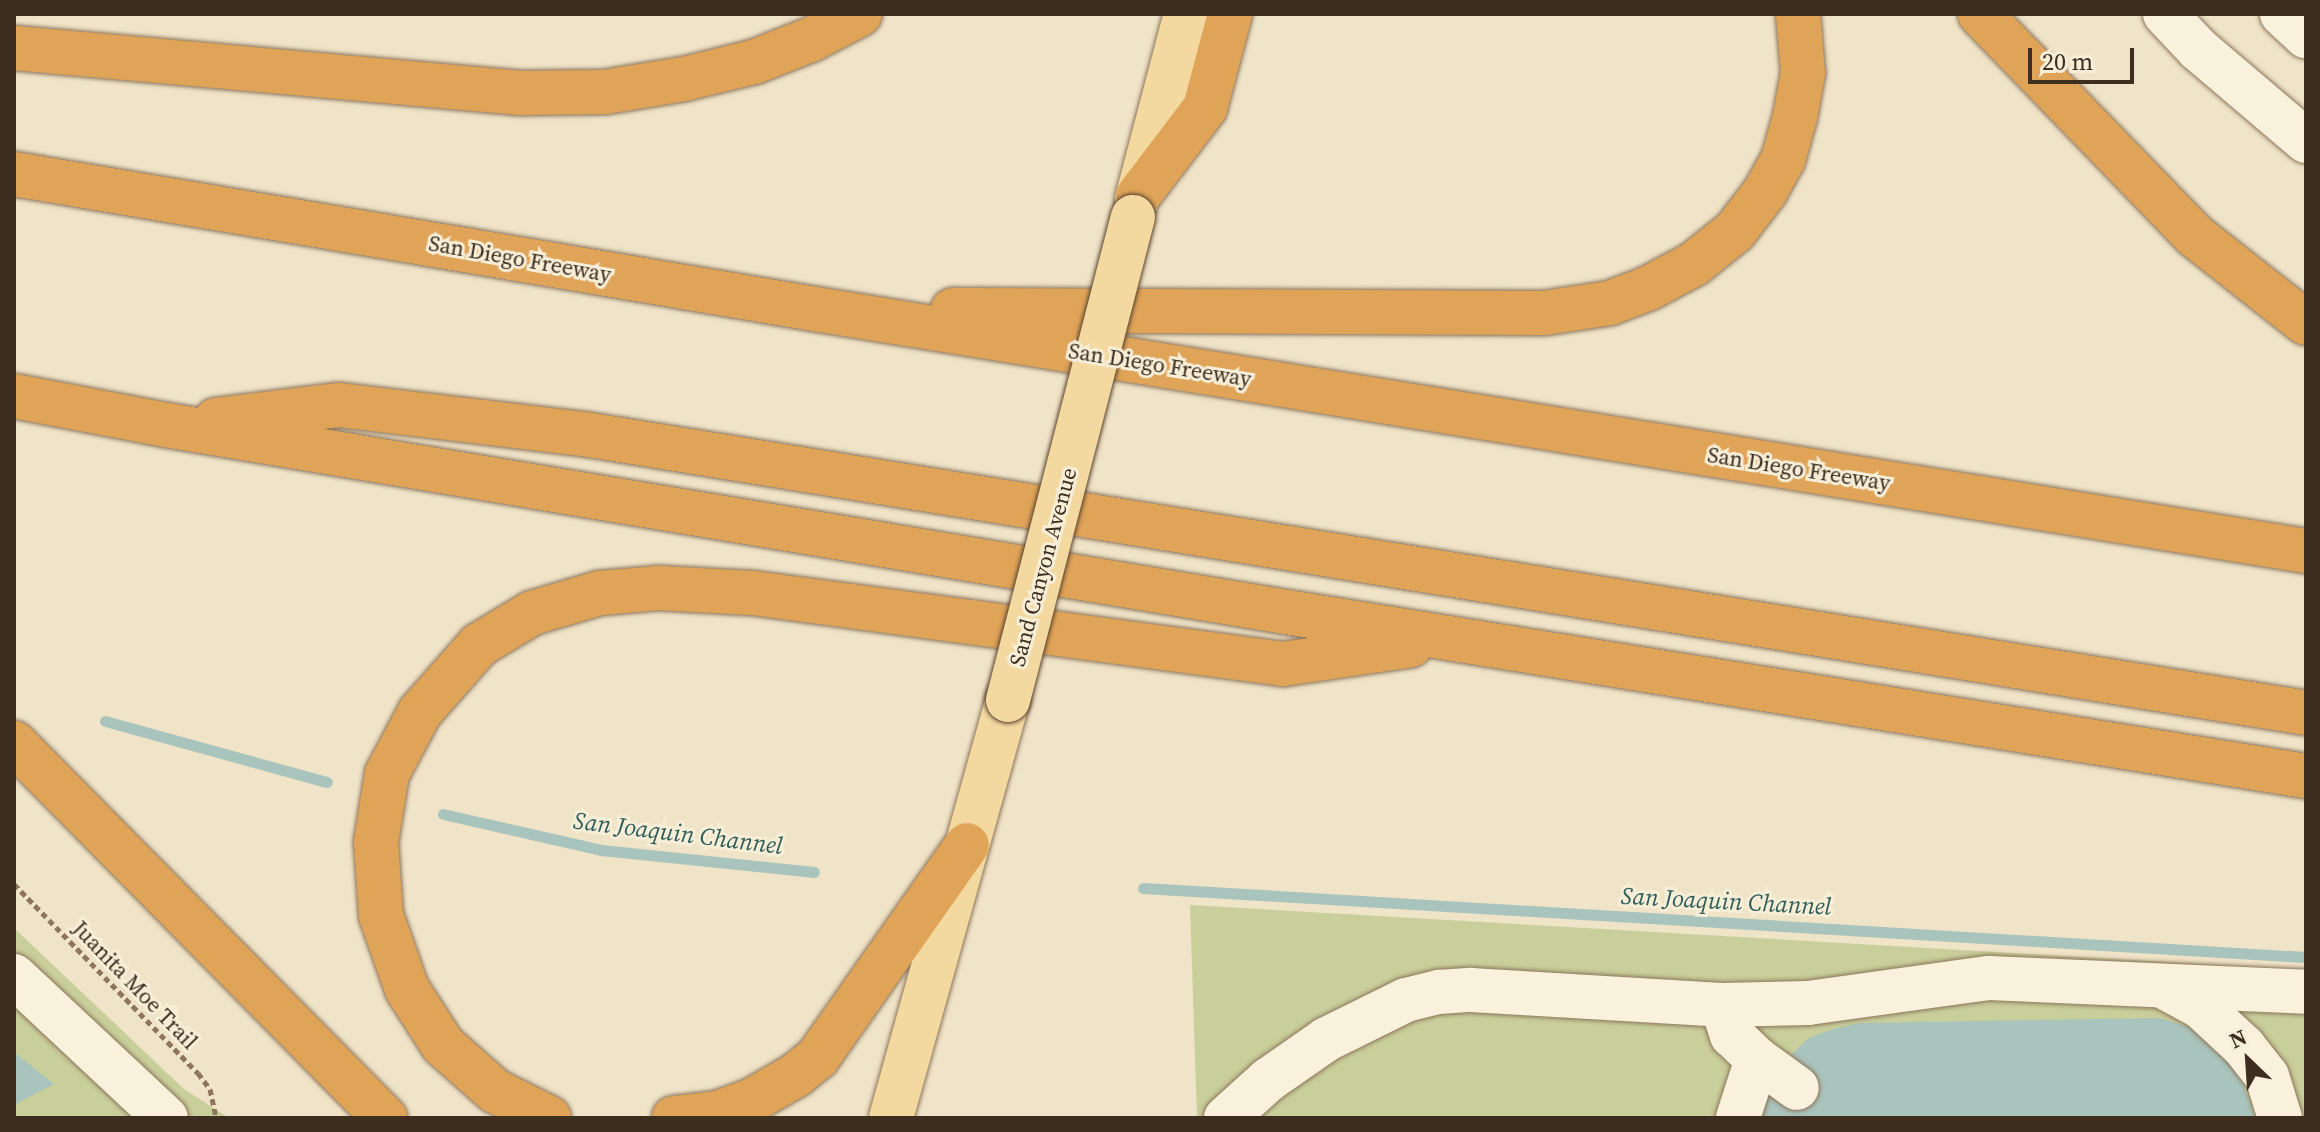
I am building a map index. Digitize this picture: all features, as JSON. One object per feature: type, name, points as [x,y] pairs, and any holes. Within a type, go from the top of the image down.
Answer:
[{"type":"highway","points":[[14,48],[520,93],[605,92],[684,79],[754,62],[812,39],[860,14]]},
{"type":"highway","points":[[1136,207],[1205,108],[1230,14]]},
{"type":"highway","points":[[815,309],[1544,313],[1610,303],[1649,288],[1694,264],[1735,231],[1765,192],[1783,160],[1795,117],[1803,73],[1798,14]]},
{"type":"highway","points":[[1980,14],[2194,235],[2306,323]]},
{"type":"highway","name":"San Diego Freeway","points":[[14,174],[815,309],[2306,551]]},
{"type":"highway","points":[[14,396],[166,425],[1280,611],[2306,776]]},
{"type":"highway","points":[[166,425],[339,405],[590,435],[2306,713]]},
{"type":"highway","points":[[549,1118],[495,1091],[443,1045],[407,989],[381,915],[376,842],[387,774],[420,712],[479,645],[532,613],[600,593],[658,588],[753,593],[1283,664],[1460,638]]},
{"type":"highway","points":[[14,743],[385,1118]]},
{"type":"highway","points":[[674,1118],[718,1113],[751,1101],[796,1075],[818,1057],[967,845]]},
{"type":"main road","name":"Sand Canyon Avenue","points":[[891,1118],[1008,700],[1186,14]]},
{"type":"street","points":[[2165,14],[2198,49],[2306,141]]},
{"type":"street","points":[[2282,14],[2306,36]]},
{"type":"street","points":[[14,976],[166,1118]]},
{"type":"street","points":[[1226,1118],[1268,1080],[1327,1039],[1406,1000],[1439,992],[1471,990],[1722,1005],[1808,1003],[1989,978],[2306,992]]},
{"type":"street","points":[[2163,987],[2201,1007],[2244,1047],[2267,1076],[2280,1118]]},
{"type":"street","points":[[1722,1005],[1732,1035],[1757,1059],[1797,1088]]},
{"type":"street","points":[[1738,1118],[1757,1059]]},
{"type":"path","name":"Juanita Moe Trail","points":[[14,884],[198,1073],[210,1089],[216,1118]]},
{"type":"green space","points":[[1190,905],[2306,970],[2306,1118],[1197,1118]]},
{"type":"green space","points":[[14,928],[184,1089],[229,1118],[14,1118]]},
{"type":"water","points":[[2159,1018],[2193,1028],[2216,1048],[2238,1073],[2254,1118],[1761,1118],[1781,1064],[1809,1038],[1833,1029],[1859,1023]]},
{"type":"water","points":[[14,1052],[54,1084],[14,1105]]},
{"type":"waterway","name":"San Joaquin Channel","points":[[105,721],[327,782]]},
{"type":"waterway","name":"San Joaquin Channel","points":[[443,814],[601,850],[814,872]]},
{"type":"waterway","name":"San Joaquin Channel","points":[[1143,888],[2306,957]]}]
